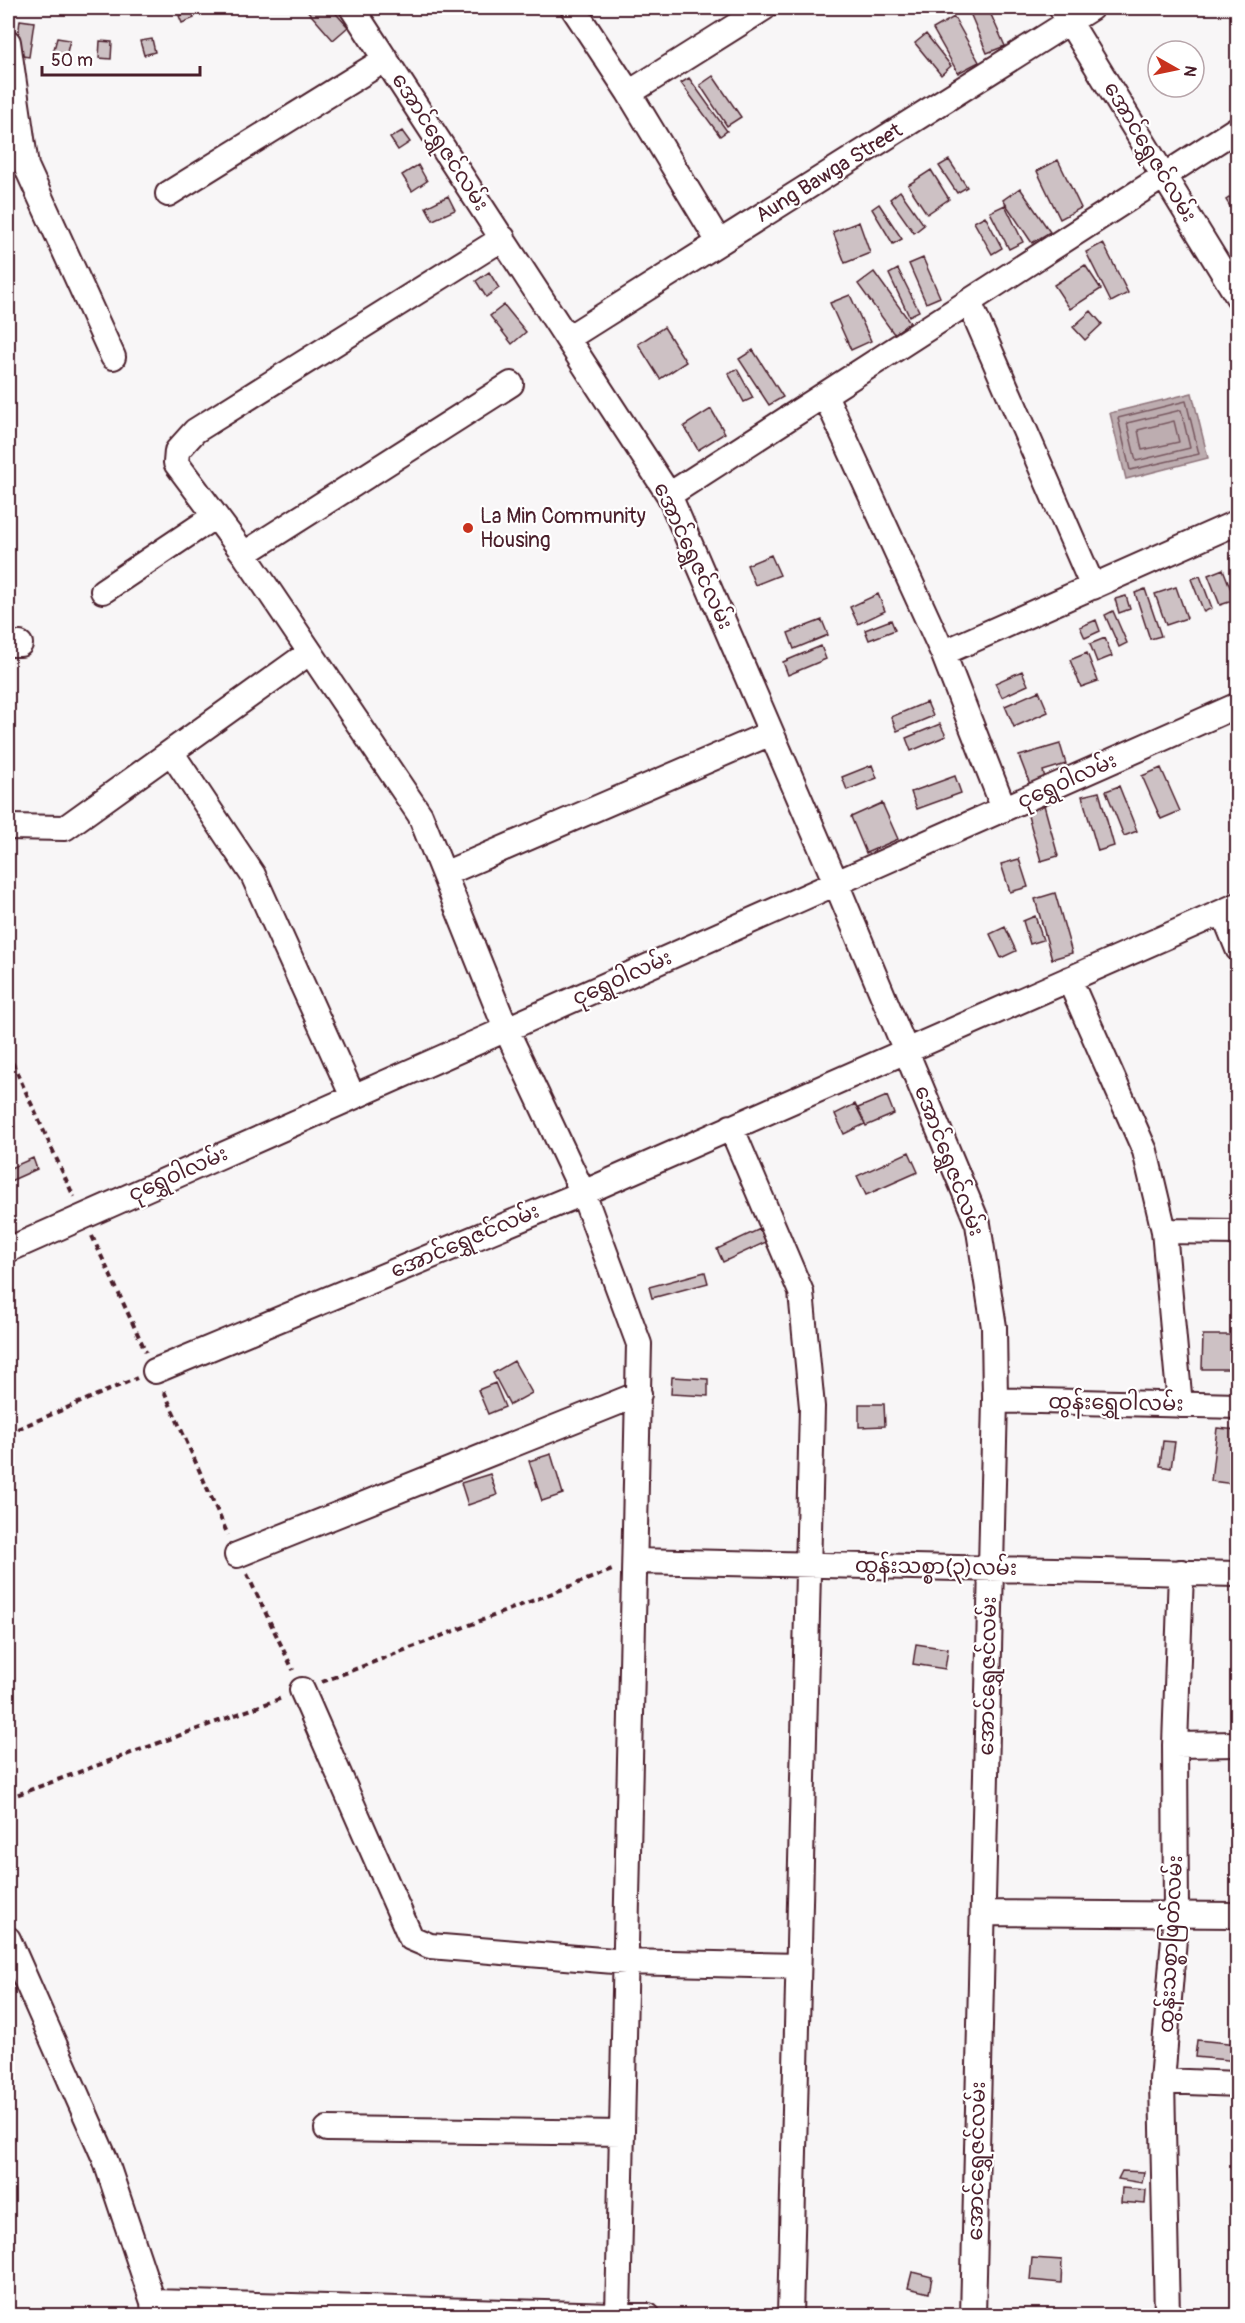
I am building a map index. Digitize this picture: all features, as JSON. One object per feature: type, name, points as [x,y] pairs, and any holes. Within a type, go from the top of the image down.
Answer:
[{"type":"street","name":"အောင်ရွှေဇင်လမ်း","points":[[352,8],[669,495],[836,883],[978,1224],[994,1328],[995,1400],[973,2316]]},
{"type":"street","points":[[573,8],[628,93],[718,242]]},
{"type":"street","points":[[628,93],[764,8]]},
{"type":"street","name":"Aung Bawga Street","points":[[568,338],[1066,14],[1091,8]]},
{"type":"street","name":"အောင်ရွှေဇင်လမ်း","points":[[1066,14],[1238,297]]},
{"type":"street","points":[[8,42],[26,166],[113,357]]},
{"type":"street","points":[[168,194],[386,59]]},
{"type":"street","points":[[669,495],[1238,128]]},
{"type":"street","points":[[503,238],[195,431],[177,451],[176,463],[244,554],[420,815],[506,1029],[583,1192],[639,1344],[618,2315]]},
{"type":"street","points":[[969,302],[1093,587]]},
{"type":"street","points":[[244,554],[511,384]]},
{"type":"street","points":[[825,395],[943,653],[1004,808]]},
{"type":"street","points":[[103,591],[215,516]]},
{"type":"street","points":[[943,653],[1238,522]]},
{"type":"street","points":[[8,827],[65,828],[310,652]]},
{"type":"street","name":"ငုရွှေဝါလမ်း","points":[[8,1250],[1238,705]]},
{"type":"street","points":[[444,874],[771,733]]},
{"type":"street","points":[[171,752],[253,875],[353,1097]]},
{"type":"street","name":"အောင်ရွှေဇင်လမ်း","points":[[155,1371],[583,1192],[1230,909]]},
{"type":"street","points":[[1230,909],[1238,949]]},
{"type":"street","points":[[1069,980],[1145,1151],[1164,1231],[1180,1405]]},
{"type":"street","points":[[731,1127],[801,1292],[812,1407],[790,2316]]},
{"type":"street","points":[[1164,1231],[1238,1232]]},
{"type":"street","points":[[237,1555],[639,1394]]},
{"type":"street","name":"ထွန်းရွှေဝါလမ်း","points":[[995,1400],[1238,1406]]},
{"type":"street","name":"ထွန်းသစ္စာ(၃)လမ်း","points":[[635,1561],[1238,1574]]},
{"type":"street","name":"ထွန်းသစ္စာဖြတ်လမ်း","points":[[1167,2316],[1162,2081],[1176,1915],[1175,1745],[1181,1572]]},
{"type":"street","points":[[302,1690],[411,1938],[430,1946],[626,1962],[798,1966]]},
{"type":"street","points":[[1175,1745],[1238,1744]]},
{"type":"street","points":[[983,1913],[1238,1915]]},
{"type":"street","points":[[8,1939],[105,2159],[153,2309],[648,2316]]},
{"type":"street","points":[[1162,2081],[1238,2084]]},
{"type":"street","points":[[327,2129],[622,2133]]},
{"type":"path","points":[[8,1432],[155,1371]]},
{"type":"water","points":[[1192,393],[1208,458],[1126,479],[1110,413]]},
{"type":"building","points":[[305,8],[331,8],[348,27],[333,40]]},
{"type":"building","points":[[988,8],[1005,46],[987,53],[970,13]]},
{"type":"building","points":[[191,11],[194,18],[182,23],[179,16]]},
{"type":"building","points":[[954,17],[979,62],[958,73],[933,29]]},
{"type":"building","points":[[20,20],[34,22],[29,57],[16,55]]},
{"type":"building","points":[[926,34],[951,66],[941,75],[915,43]]},
{"type":"building","points":[[57,38],[70,40],[66,56],[53,53]]},
{"type":"building","points":[[152,39],[155,52],[144,55],[140,41]]},
{"type":"building","points":[[100,41],[112,42],[111,59],[99,58]]},
{"type":"building","points":[[713,76],[741,117],[727,126],[700,85]]},
{"type":"building","points":[[689,78],[727,131],[720,136],[681,83]]},
{"type":"building","points":[[402,131],[410,142],[398,150],[390,138]]},
{"type":"building","points":[[949,160],[967,187],[957,193],[939,166]]},
{"type":"building","points":[[1058,160],[1081,208],[1060,219],[1037,171]]},
{"type":"building","points":[[418,165],[427,181],[412,191],[402,175]]},
{"type":"building","points":[[931,170],[949,199],[927,214],[908,185]]},
{"type":"building","points":[[1020,188],[1050,232],[1032,243],[1003,200]]},
{"type":"building","points":[[900,191],[924,225],[914,233],[890,199]]},
{"type":"building","points":[[1238,192],[1238,208],[1233,211],[1226,200]]},
{"type":"building","points":[[448,196],[455,210],[433,220],[426,207]]},
{"type":"building","points":[[879,204],[902,239],[893,244],[872,209]]},
{"type":"building","points":[[1005,205],[1023,242],[1009,249],[990,212]]},
{"type":"building","points":[[985,216],[1002,248],[992,254],[974,222]]},
{"type":"building","points":[[859,222],[870,253],[845,263],[833,232]]},
{"type":"building","points":[[1103,243],[1128,293],[1111,302],[1086,252]]},
{"type":"building","points":[[923,258],[940,297],[926,303],[909,264]]},
{"type":"building","points":[[1085,265],[1101,289],[1070,309],[1054,285]]},
{"type":"building","points":[[898,269],[919,311],[909,316],[889,274]]},
{"type":"building","points":[[489,272],[499,288],[486,297],[476,281]]},
{"type":"building","points":[[874,272],[910,322],[894,334],[858,284]]},
{"type":"building","points":[[850,295],[871,341],[851,350],[830,303]]},
{"type":"building","points":[[504,305],[526,332],[512,344],[490,316]]},
{"type":"building","points":[[1091,311],[1102,324],[1085,340],[1073,327]]},
{"type":"building","points":[[664,327],[686,362],[660,379],[638,344]]},
{"type":"building","points":[[753,350],[783,397],[769,405],[739,359]]},
{"type":"building","points":[[737,369],[753,398],[744,402],[728,373]]},
{"type":"building","points":[[711,409],[725,433],[698,450],[684,426]]},
{"type":"building","points":[[771,555],[780,575],[755,585],[747,565]]},
{"type":"building","points":[[1223,569],[1235,600],[1220,605],[1208,575]]},
{"type":"building","points":[[1200,576],[1212,608],[1204,612],[1191,579]]},
{"type":"building","points":[[1176,587],[1187,618],[1166,625],[1155,594]]},
{"type":"building","points":[[1145,589],[1161,636],[1150,639],[1135,593]]},
{"type":"building","points":[[878,594],[885,611],[858,624],[850,607]]},
{"type":"building","points":[[1126,596],[1130,609],[1119,613],[1115,599]]},
{"type":"building","points":[[1113,611],[1127,643],[1119,647],[1105,615]]},
{"type":"building","points":[[822,620],[828,635],[794,649],[788,633]]},
{"type":"building","points":[[891,620],[895,630],[869,640],[865,630]]},
{"type":"building","points":[[1096,620],[1100,631],[1085,638],[1080,627]]},
{"type":"building","points":[[1105,638],[1112,656],[1097,662],[1090,644]]},
{"type":"building","points":[[821,646],[826,659],[788,675],[783,662]]},
{"type":"building","points":[[1087,653],[1098,681],[1081,687],[1070,660]]},
{"type":"building","points":[[1022,671],[1028,685],[1002,697],[995,683]]},
{"type":"building","points":[[1039,691],[1048,712],[1014,727],[1005,706]]},
{"type":"building","points":[[927,702],[933,716],[897,731],[891,717]]},
{"type":"building","points":[[940,724],[946,736],[911,751],[906,738]]},
{"type":"building","points":[[1060,744],[1066,764],[1043,771],[1046,781],[1031,787],[1019,756]]},
{"type":"building","points":[[872,765],[877,778],[847,790],[842,777]]},
{"type":"building","points":[[1161,768],[1180,811],[1161,819],[1142,776]]},
{"type":"building","points":[[955,776],[961,793],[917,809],[911,792]]},
{"type":"building","points":[[1119,786],[1137,831],[1124,836],[1106,791]]},
{"type":"building","points":[[1099,792],[1114,846],[1098,851],[1082,796]]},
{"type":"building","points":[[882,803],[898,839],[866,853],[851,817]]},
{"type":"building","points":[[1044,805],[1058,856],[1041,861],[1026,809]]},
{"type":"building","points":[[1019,859],[1028,887],[1010,892],[1001,864]]},
{"type":"building","points":[[1055,893],[1072,953],[1052,959],[1035,899]]},
{"type":"building","points":[[1035,916],[1043,940],[1030,944],[1023,921]]},
{"type":"building","points":[[1005,927],[1016,951],[1001,958],[990,934]]},
{"type":"building","points":[[887,1096],[894,1114],[866,1126],[858,1108]]},
{"type":"building","points":[[855,1104],[865,1124],[844,1134],[835,1114]]},
{"type":"building","points":[[909,1152],[918,1172],[866,1195],[857,1176]]},
{"type":"building","points":[[33,1158],[37,1169],[8,1182],[8,1169]]},
{"type":"building","points":[[760,1229],[766,1242],[723,1262],[717,1249]]},
{"type":"building","points":[[705,1272],[708,1283],[652,1298],[649,1287]]},
{"type":"building","points":[[1203,1335],[1234,1335],[1234,1369],[1202,1369]]},
{"type":"building","points":[[514,1361],[532,1393],[510,1405],[493,1373]]},
{"type":"building","points":[[672,1377],[708,1379],[708,1396],[671,1394]]},
{"type":"building","points":[[495,1383],[505,1407],[488,1414],[478,1390]]},
{"type":"building","points":[[859,1404],[884,1404],[885,1426],[859,1427]]},
{"type":"building","points":[[1217,1428],[1238,1430],[1234,1484],[1211,1481]]},
{"type":"building","points":[[1163,1441],[1175,1442],[1171,1468],[1160,1466]]},
{"type":"building","points":[[551,1454],[563,1494],[542,1501],[529,1461]]},
{"type":"building","points":[[490,1474],[497,1495],[468,1505],[461,1483]]},
{"type":"building","points":[[916,1644],[948,1649],[945,1669],[913,1664]]},
{"type":"building","points":[[1197,2040],[1238,2044],[1238,2061],[1195,2057]]},
{"type":"building","points":[[1122,2171],[1144,2172],[1142,2183],[1118,2179]]},
{"type":"building","points":[[1122,2188],[1146,2190],[1145,2204],[1121,2202]]},
{"type":"building","points":[[1032,2258],[1062,2260],[1061,2283],[1030,2280]]},
{"type":"building","points":[[912,2272],[932,2277],[929,2293],[908,2288]]},
{"type":"place","name":"La Min Community Housing","points":[[468,528]]}]
